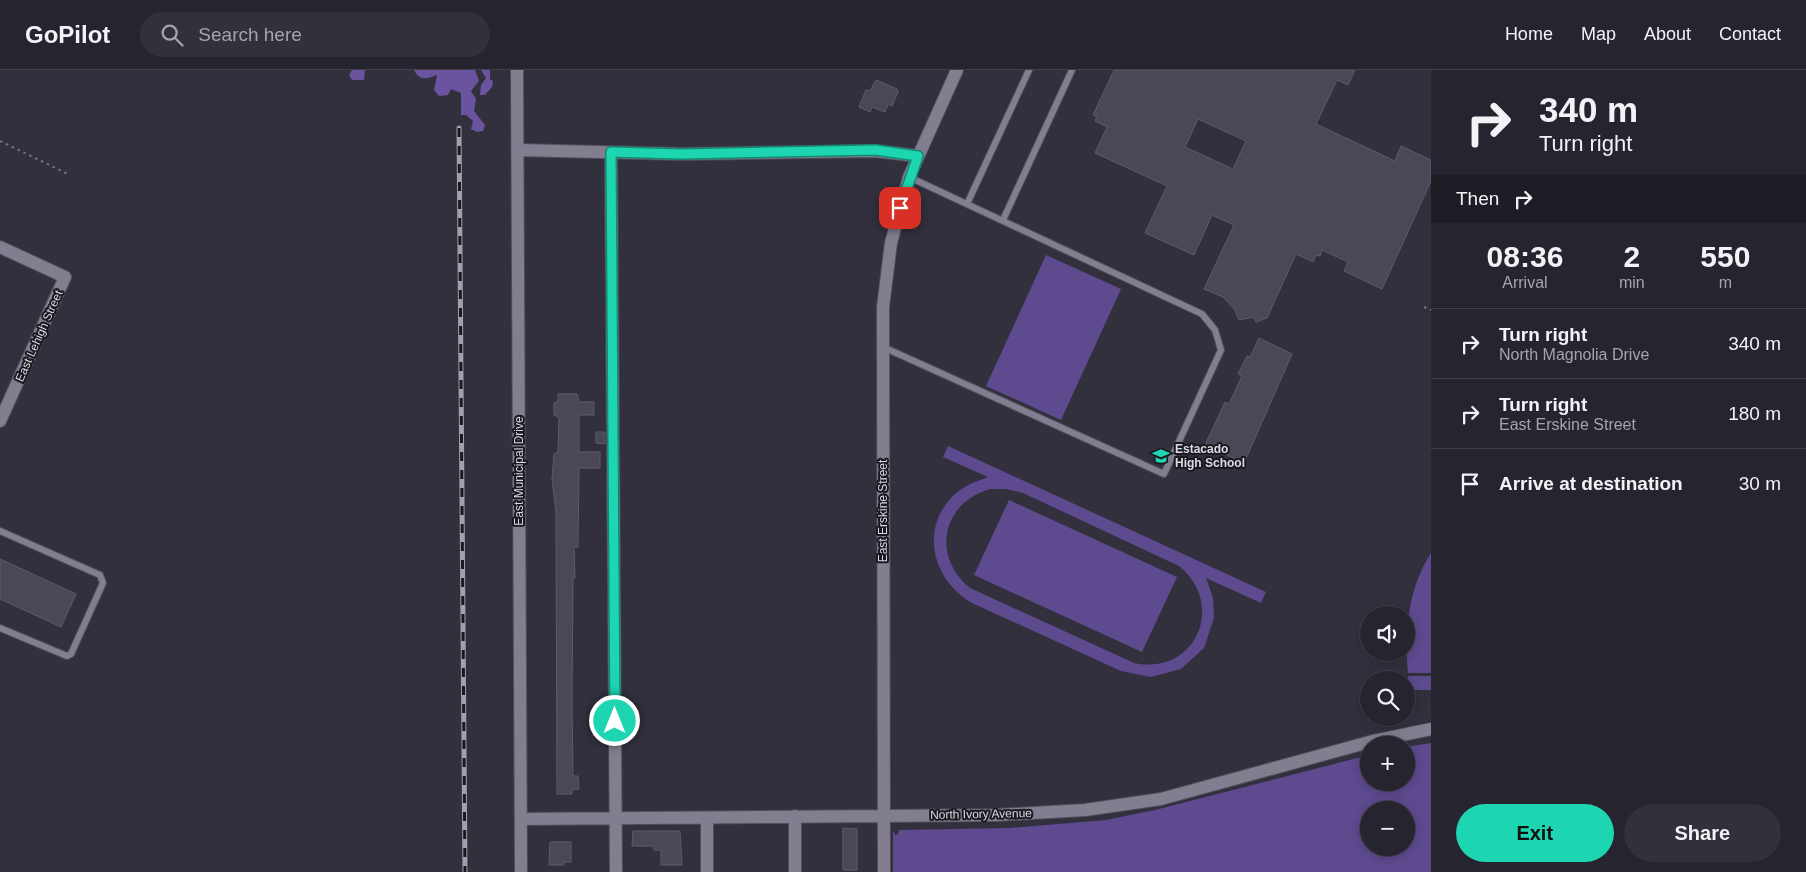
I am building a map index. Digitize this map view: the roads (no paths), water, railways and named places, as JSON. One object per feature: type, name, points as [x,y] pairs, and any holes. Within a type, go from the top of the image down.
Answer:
[{"type":"street","name":"East Municipal Drive","points":[[517,70],[521,872]]},
{"type":"street","name":"East Erskine Street","points":[[884,872],[883,307],[891,243],[909,177],[957,70]]},
{"type":"street","points":[[518,150],[681,154],[875,150],[918,156]]},
{"type":"street","points":[[611,152],[616,872]]},
{"type":"street","name":"East Lehigh Street","points":[[0,247],[65,277],[0,421]]},
{"type":"street","name":"North Ivory Avenue","points":[[521,820],[997,815],[1120,806],[1200,789],[1373,741],[1431,729]]},
{"type":"street","points":[[795,816],[795,872]]},
{"type":"street","points":[[707,818],[707,872]]},
{"type":"lane","points":[[967,204],[1029,70]]},
{"type":"lane","points":[[1003,220],[1072,70]]},
{"type":"lane","points":[[882,346],[1164,474],[1221,350],[1215,330],[1202,314],[909,177]]},
{"type":"lane","points":[[0,532],[100,574],[103,583],[71,654],[67,656],[0,628]]},
{"type":"railway","points":[[459,128],[465,872]]},
{"type":"place","name":"Estacado High School","points":[[1161,456]]}]
